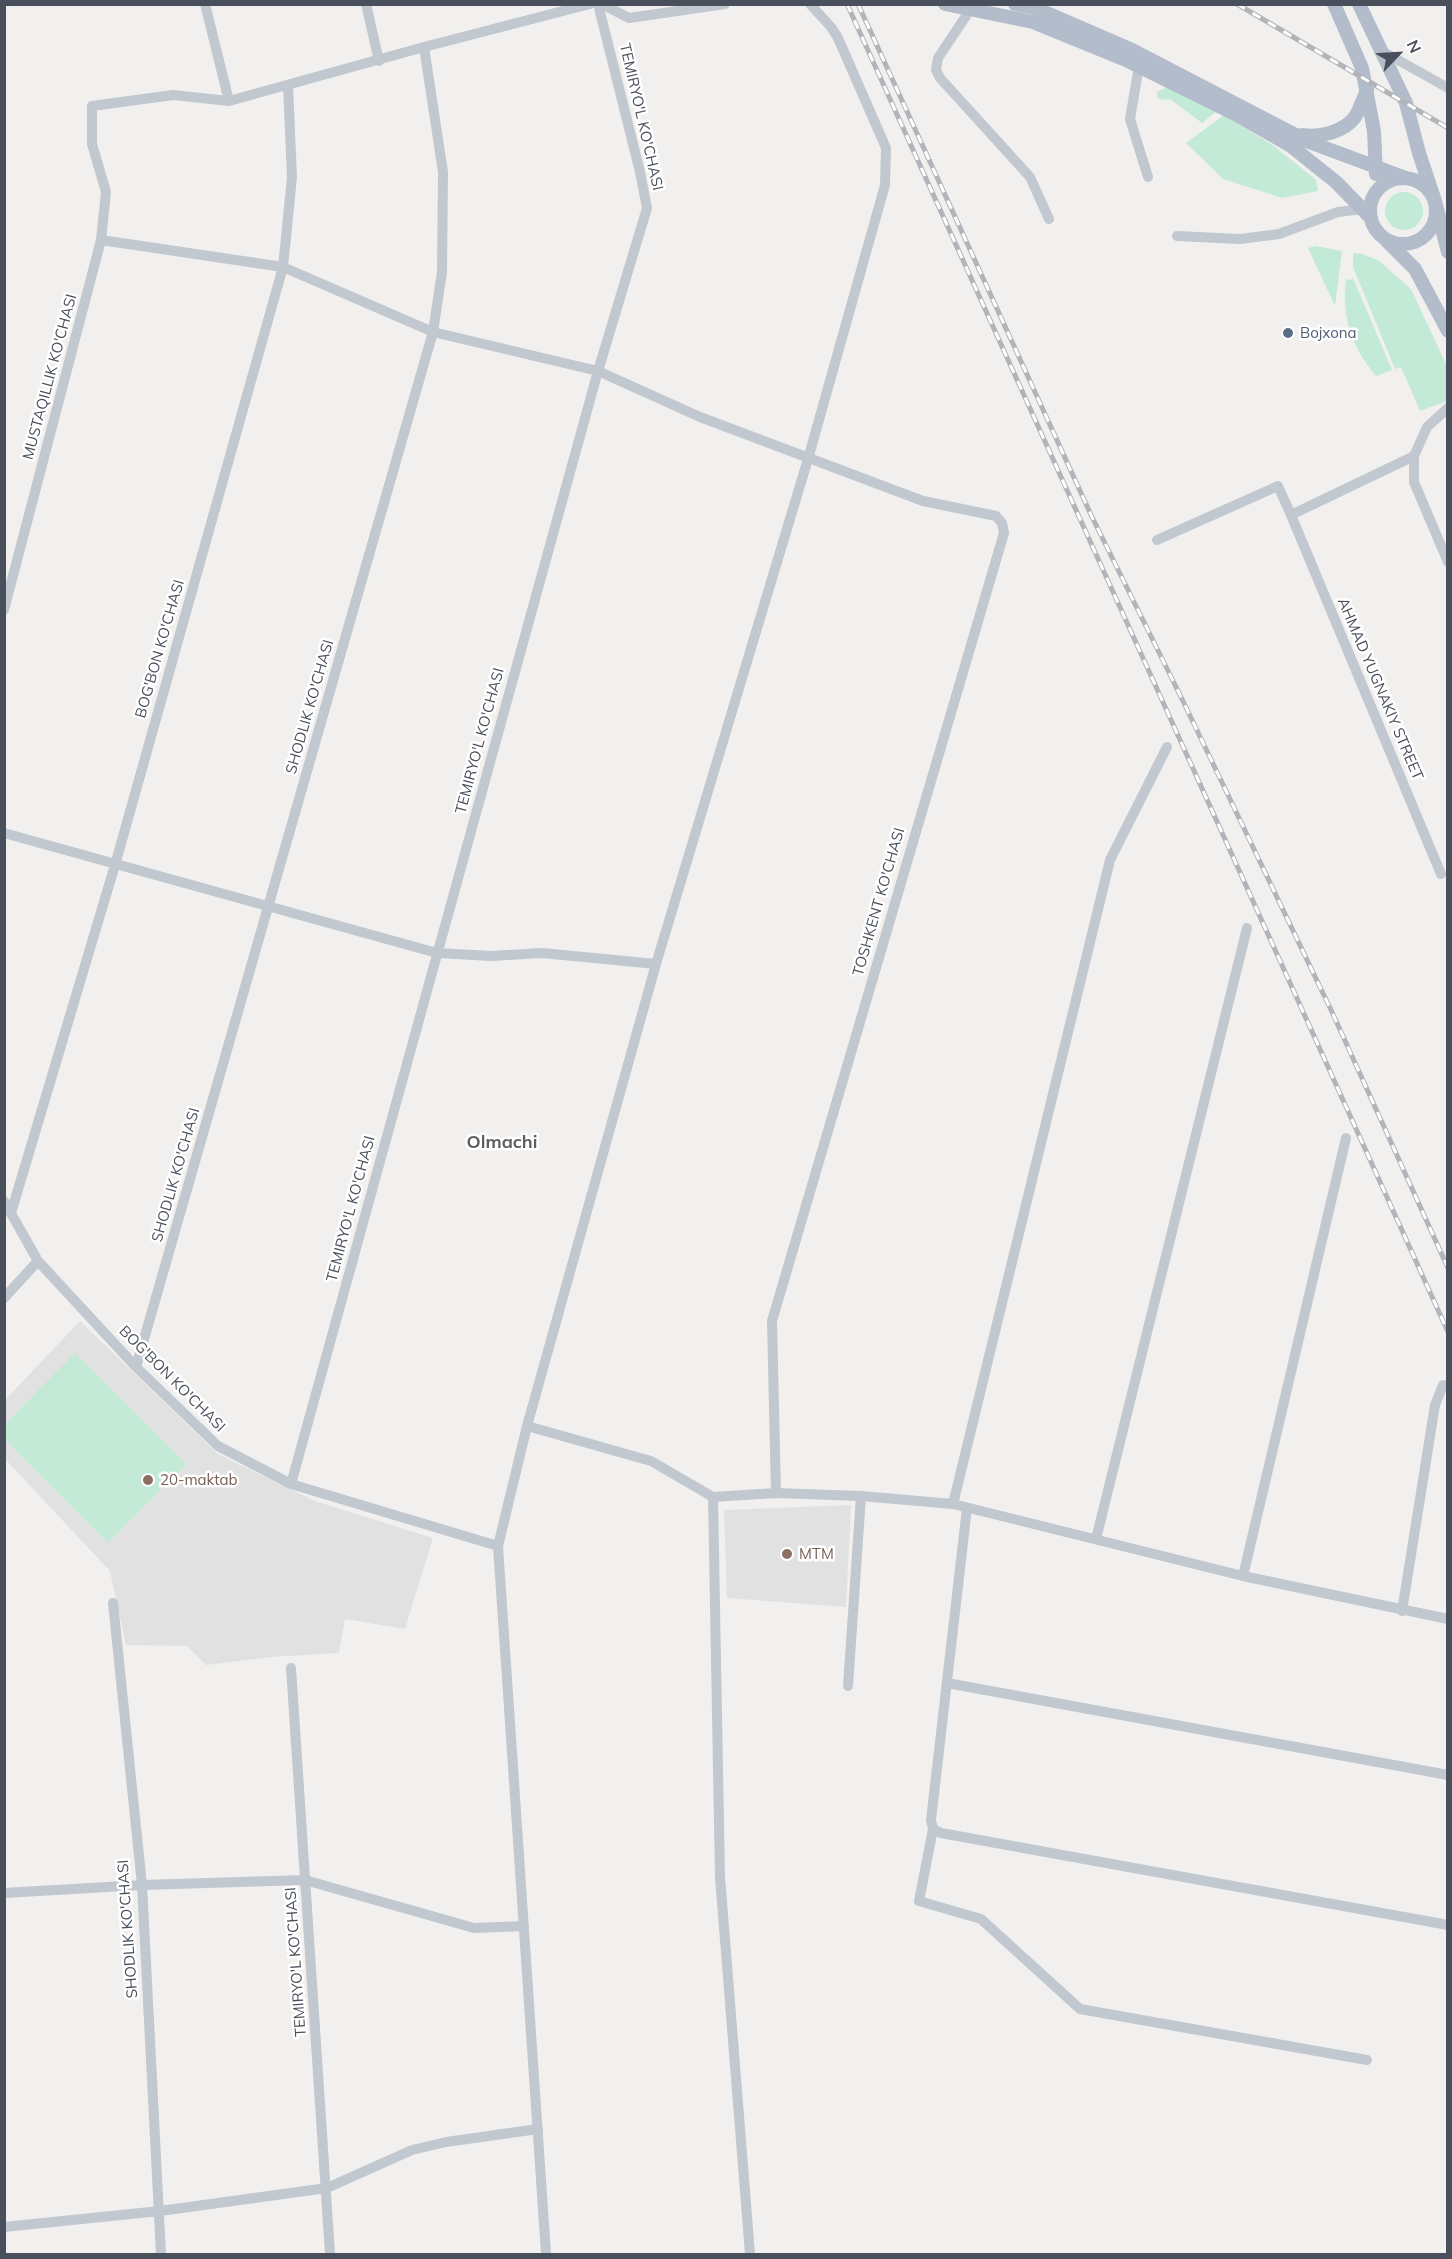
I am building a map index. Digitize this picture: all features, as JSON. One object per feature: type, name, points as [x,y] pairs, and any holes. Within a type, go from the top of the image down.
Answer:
[{"type":"main road","points":[[945,4],[1033,22],[1142,61],[1290,146],[1322,169],[1368,210],[1374,226],[1383,238],[1415,269],[1448,331]]},
{"type":"main road","points":[[1015,4],[1035,8],[1290,132],[1377,168],[1414,179],[1427,188],[1435,201],[1435,221],[1424,238],[1414,243],[1403,244],[1393,243],[1383,238]]},
{"type":"main road","points":[[1334,4],[1362,68],[1374,131],[1377,168],[1368,210]]},
{"type":"main road","points":[[1359,4],[1406,103],[1448,252]]},
{"type":"main road","points":[[1290,132],[1309,136],[1322,135],[1341,127],[1355,117],[1367,90]]},
{"type":"main road","points":[[1368,210],[1374,194],[1388,182],[1406,178]]},
{"type":"street","points":[[205,4],[229,101],[590,4]]},
{"type":"street","points":[[366,4],[379,60]]},
{"type":"street","points":[[600,4],[629,18],[725,4]]},
{"type":"street","name":"TEMIRYO'L KO'CHASI","points":[[291,1484],[598,371],[647,208],[600,4]]},
{"type":"street","points":[[546,2254],[498,1546],[527,1426],[656,963],[808,459],[885,185],[886,148],[838,38],[810,4]]},
{"type":"street","points":[[970,10],[938,58],[936,70],[940,78],[1030,177],[1049,219]]},
{"type":"street","name":"SHODLIK KO'CHASI","points":[[136,1367],[433,332],[442,272],[443,172],[424,47]]},
{"type":"street","points":[[1382,51],[1448,88]]},
{"type":"street","points":[[1142,61],[1130,119],[1148,177]]},
{"type":"street","name":"BOG'BON KO'CHASI","points":[[11,1213],[115,865],[282,267],[292,177],[288,86]]},
{"type":"street","name":"MUSTAQILLIK KO'CHASI","points":[[4,610],[101,240],[106,192],[92,144],[92,106],[173,95],[229,101]]},
{"type":"street","points":[[1177,236],[1240,239],[1279,234],[1338,212],[1368,210]]},
{"type":"street","points":[[101,240],[282,267],[433,332],[598,371],[700,417],[808,459]]},
{"type":"street","points":[[1448,408],[1427,427],[1414,456],[1414,482],[1448,562]]},
{"type":"street","points":[[1291,515],[1414,456]]},
{"type":"street","name":"TOSHKENT KO'CHASI","points":[[776,1493],[772,1321],[1004,534],[1002,523],[996,516],[923,501],[808,459]]},
{"type":"street","name":"AHMAD YUGNAKIY STREET","points":[[1157,540],[1278,486],[1441,874]]},
{"type":"street","points":[[953,1504],[1110,860],[1167,747]]},
{"type":"street","points":[[4,833],[437,953],[491,956],[542,953],[656,963]]},
{"type":"street","points":[[1096,1539],[1247,928]]},
{"type":"street","points":[[1243,1576],[1346,1138]]},
{"type":"street","name":"BOG'BON KO'CHASI","points":[[4,1201],[38,1261],[136,1367],[218,1446],[291,1484],[498,1546]]},
{"type":"street","points":[[4,1298],[38,1261]]},
{"type":"street","points":[[1402,1611],[1435,1405],[1443,1385]]},
{"type":"street","points":[[527,1426],[651,1461],[713,1497],[776,1493],[861,1496],[953,1504],[1243,1576],[1448,1619]]},
{"type":"street","points":[[849,1686],[861,1496]]},
{"type":"street","points":[[713,1497],[720,1877],[750,2254]]},
{"type":"street","points":[[967,1508],[931,1820],[933,1829],[919,1901],[981,1919],[1080,2008],[1366,2060]]},
{"type":"street","name":"SHODLIK KO'CHASI","points":[[113,1603],[141,1885],[161,2254]]},
{"type":"street","name":"TEMIRYO'L KO'CHASI","points":[[291,1668],[330,2254]]},
{"type":"street","points":[[947,1683],[1448,1774]]},
{"type":"street","points":[[933,1829],[941,1833],[1448,1925]]},
{"type":"street","points":[[4,1893],[141,1885],[305,1880],[474,1928],[524,1926]]},
{"type":"street","points":[[4,2227],[160,2211],[327,2188],[412,2150],[446,2142],[538,2129]]},
{"type":"shaded area","name":"20-maktab","points":[[80,1321],[218,1454],[315,1501],[433,1538],[405,1629],[345,1619],[339,1653],[271,1657],[206,1665],[187,1646],[126,1645],[110,1571],[5,1459],[4,1401]]},
{"type":"shaded area","name":"MTM","points":[[851,1505],[846,1607],[727,1598],[724,1510]]},
{"type":"green space","points":[[1167,87],[1217,111],[1202,123],[1170,99],[1161,100],[1157,97],[1157,92]]},
{"type":"green space","points":[[1224,115],[1274,146],[1316,180],[1318,191],[1282,198],[1223,179],[1186,143]]},
{"type":"green space","points":[[1404,192],[1417,198],[1423,211],[1417,224],[1404,230],[1391,224],[1385,211],[1391,198]]},
{"type":"green space","points":[[1316,246],[1342,251],[1335,306],[1308,248]]},
{"type":"green space","points":[[1353,253],[1378,260],[1411,289],[1447,366],[1447,401],[1420,411],[1401,367],[1395,369],[1353,267]]},
{"type":"green space","points":[[1353,278],[1392,370],[1376,376],[1360,354],[1347,319],[1346,279]]},
{"type":"green space","points":[[75,1353],[186,1464],[108,1543],[5,1440],[5,1424]]},
{"type":"railway","points":[[847,4],[1448,1332]]},
{"type":"railway","points":[[858,4],[1092,517],[1332,1012],[1448,1268]]},
{"type":"railway","points":[[1237,4],[1448,128]]},
{"type":"place","name":"Bojxona","points":[[1288,333]]},
{"type":"place","name":"20-maktab","points":[[148,1480]]},
{"type":"place","name":"MTM","points":[[787,1554]]},
{"type":"district","name":"Olmachi","points":[[502,1143]]}]
